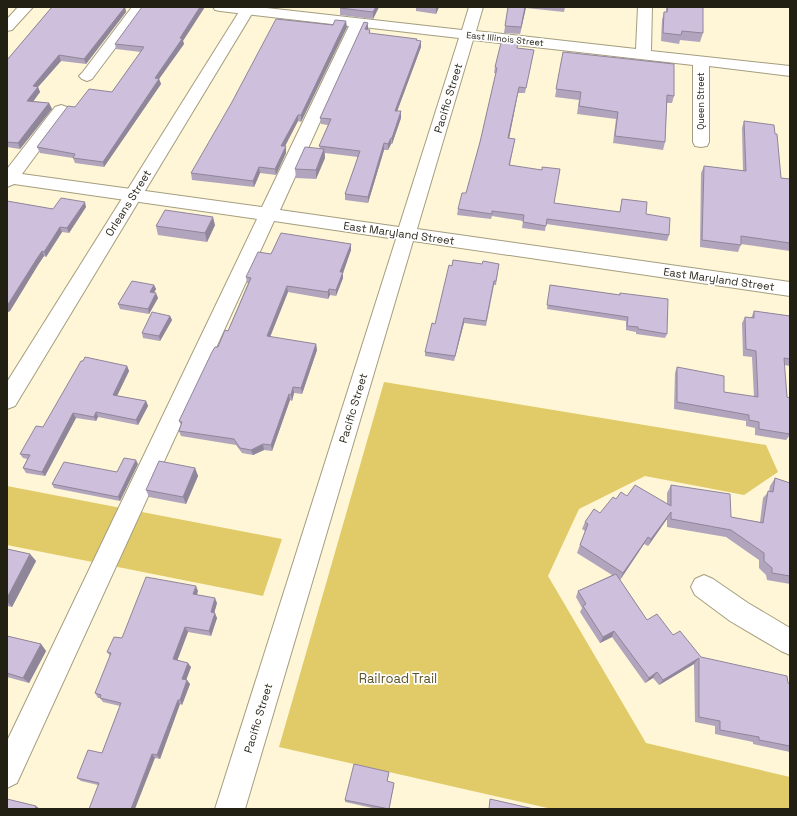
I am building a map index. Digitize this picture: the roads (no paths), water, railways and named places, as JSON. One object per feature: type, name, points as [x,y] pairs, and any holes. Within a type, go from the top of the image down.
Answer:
[{"type":"street","points":[[7,28],[26,7]]},
{"type":"street","points":[[87,76],[139,7]]},
{"type":"street","name":"East Illinois Street","points":[[220,7],[248,8],[468,35],[790,71]]},
{"type":"street","name":"Pacific Street","points":[[230,809],[476,7]]},
{"type":"street","points":[[643,54],[645,7]]},
{"type":"street","name":"Orleans Street","points":[[7,400],[248,8]]},
{"type":"street","points":[[7,773],[358,22]]},
{"type":"street","name":"Queen Street","points":[[700,61],[701,142]]},
{"type":"street","points":[[8,178],[61,110]]},
{"type":"street","name":"East Maryland Street","points":[[8,178],[790,289]]},
{"type":"street","points":[[704,587],[739,612],[790,642]]},
{"type":"park label","name":"Railroad Trail","points":[[398,678]]}]
